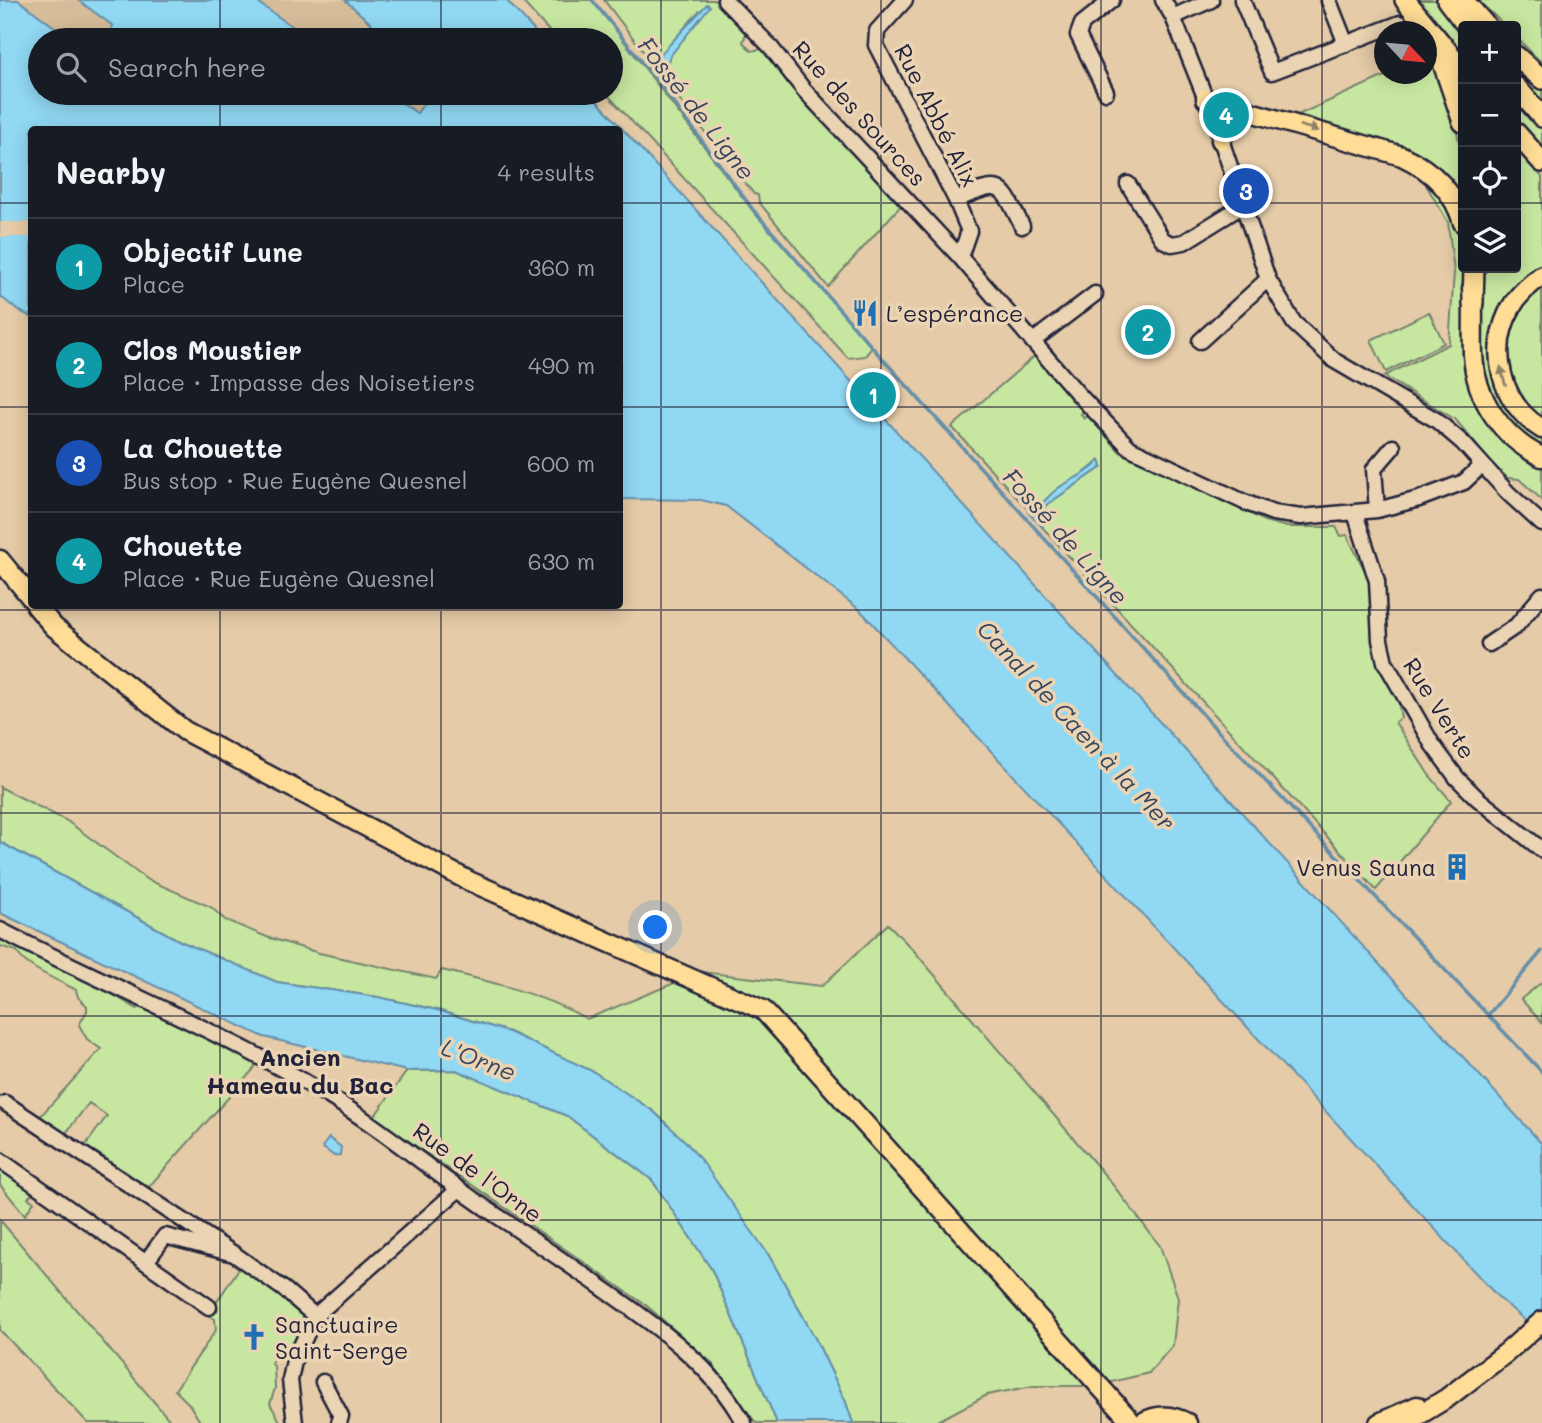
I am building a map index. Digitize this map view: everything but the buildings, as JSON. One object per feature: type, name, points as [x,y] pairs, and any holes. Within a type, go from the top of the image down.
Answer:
[{"type":"highway","points":[[1405,0],[1422,21]]},
{"type":"highway","points":[[1447,0],[1463,21]]},
{"type":"highway","points":[[1463,0],[1482,21]]},
{"type":"highway","points":[[1437,39],[1458,64]]},
{"type":"highway","points":[[1437,46],[1458,107]]},
{"type":"highway","points":[[1521,60],[1542,79]]},
{"type":"highway","points":[[1521,93],[1542,117]]},
{"type":"highway","points":[[1521,139],[1542,162]]},
{"type":"highway","points":[[1472,273],[1473,303]]},
{"type":"main road","points":[[1206,99],[1381,149],[1414,162],[1446,188],[1459,210]]},
{"type":"main road","points":[[1221,140],[1227,128],[1243,110]]},
{"type":"main road","points":[[1542,275],[1512,305],[1502,329],[1499,354],[1500,368],[1509,396],[1528,418],[1542,429]]},
{"type":"main road","points":[[1473,303],[1473,355],[1485,400],[1515,440],[1542,457]]},
{"type":"main road","points":[[0,560],[28,594]]},
{"type":"main road","points":[[39,609],[54,627],[186,731],[469,881],[763,1010],[1135,1422],[1165,1416],[1187,1423]]},
{"type":"main road","points":[[1406,1423],[1447,1398],[1506,1353],[1538,1324]]},
{"type":"main road","points":[[1378,1423],[1461,1385]]},
{"type":"street","name":"Rue des Sources","points":[[725,0],[769,45],[804,90],[960,257],[1123,443],[1137,452],[1273,513],[1315,517],[1377,510],[1454,486],[1470,477],[1482,465]]},
{"type":"street","name":"Rue Abbé Alix","points":[[905,0],[877,31],[876,45],[956,200],[969,231],[960,257]]},
{"type":"street","points":[[1106,92],[1078,35],[1082,24],[1112,0]]},
{"type":"street","points":[[1163,0],[1206,99],[1268,279],[1294,323],[1335,361],[1436,420],[1464,443],[1482,465],[1542,524]]},
{"type":"street","points":[[1172,17],[1211,0]]},
{"type":"street","points":[[1242,0],[1272,72],[1374,33]]},
{"type":"street","points":[[1329,1],[1346,44]]},
{"type":"street","points":[[1128,184],[1163,240],[1172,244],[1184,242],[1242,206]]},
{"type":"street","points":[[956,200],[994,187],[1005,193],[1022,226]]},
{"type":"street","points":[[1200,341],[1268,279]]},
{"type":"street","points":[[1032,341],[1095,295]]},
{"type":"street","points":[[1377,510],[1374,469],[1393,447]]},
{"type":"street","name":"Rue Verte","points":[[1355,513],[1377,581],[1380,640],[1385,662],[1432,744],[1457,778],[1542,850]]},
{"type":"street","points":[[1489,644],[1516,626],[1542,595]]},
{"type":"street","name":"Rue de l'Orne","points":[[0,930],[284,1071],[399,1142],[459,1189],[639,1313],[697,1359],[730,1400],[744,1423]]},
{"type":"street","points":[[5,1103],[234,1254],[285,1290],[315,1316]]},
{"type":"street","points":[[0,1160],[209,1307]]},
{"type":"street","points":[[295,1423],[290,1380],[294,1361],[315,1316],[459,1189]]},
{"type":"street","points":[[146,1262],[165,1236],[234,1254]]},
{"type":"street","points":[[323,1382],[341,1416],[340,1423]]},
{"type":"shaded area","points":[[18,0],[78,0],[113,26],[112,28],[56,28]]},
{"type":"shaded area","points":[[254,0],[345,0],[376,28],[295,28]]},
{"type":"shaded area","points":[[405,105],[423,105],[417,113]]},
{"type":"green space","points":[[521,0],[593,0],[614,28],[546,28]]},
{"type":"green space","points":[[604,0],[716,0],[744,28],[746,33],[743,42],[751,51],[762,49],[793,89],[795,86],[903,203],[828,287],[759,202],[758,195],[754,194],[661,76],[670,56],[709,6],[699,11],[653,64]]},
{"type":"green space","points":[[1417,0],[1439,0],[1458,26],[1458,53],[1437,26],[1437,21],[1433,21]]},
{"type":"green space","points":[[1478,0],[1542,0],[1542,63],[1521,42],[1521,21],[1500,21]]},
{"type":"green space","points":[[623,40],[753,211],[872,347],[865,356],[848,358],[617,105],[623,105]]},
{"type":"green space","points":[[1521,68],[1542,88],[1542,104],[1521,79]]},
{"type":"green space","points":[[1437,75],[1455,121],[1458,137],[1458,194],[1455,188],[1291,118],[1374,81],[1374,84],[1437,84]]},
{"type":"green space","points":[[1521,102],[1542,127],[1542,153],[1521,129]]},
{"type":"green space","points":[[1521,154],[1542,177],[1542,265],[1514,289],[1503,304],[1496,320],[1490,355],[1492,374],[1501,400],[1517,419],[1542,439],[1542,447],[1519,432],[1502,414],[1491,393],[1484,370],[1480,273],[1521,273]]},
{"type":"green space","points":[[1426,185],[1446,203],[1458,232],[1458,273],[1463,273],[1466,357],[1479,407],[1493,429],[1513,449],[1542,466],[1542,500],[1519,479],[1508,478],[1492,464],[1456,420],[1384,376],[1449,344],[1454,272],[1448,222]]},
{"type":"green space","points":[[1542,287],[1542,417],[1532,409],[1517,388],[1512,376],[1509,350],[1515,320],[1525,304]]},
{"type":"green space","points":[[1429,312],[1444,343],[1386,372],[1371,340]]},
{"type":"green space","points":[[1036,355],[1084,411],[1081,414],[1084,419],[1088,416],[1120,452],[1206,489],[1264,521],[1287,527],[1336,527],[1341,536],[1347,535],[1369,579],[1373,598],[1375,640],[1372,645],[1398,700],[1401,718],[1395,722],[1429,775],[1451,801],[1376,890],[1043,528],[1041,519],[1045,506],[1102,467],[1100,460],[1076,480],[1060,487],[1031,513],[952,427]]},
{"type":"green space","points":[[0,787],[67,821],[146,879],[211,907],[225,920],[267,937],[319,953],[436,979],[442,970],[479,979],[535,996],[587,1019],[701,972],[822,986],[888,924],[915,952],[1109,1180],[1160,1246],[1178,1298],[1173,1345],[1149,1373],[1095,1386],[1033,1386],[987,1395],[934,1423],[853,1423],[815,1338],[768,1254],[653,1111],[594,1072],[509,1032],[437,1010],[378,997],[277,982],[180,941],[0,842]]},
{"type":"green space","points":[[0,937],[111,991],[137,1009],[141,1003],[257,1063],[146,1190],[106,1165],[108,1160],[85,1146],[107,1116],[89,1103],[62,1138],[37,1120],[101,1049],[87,1039],[79,1025],[87,1006],[78,997],[76,990],[34,968],[20,957],[17,951],[0,946]]},
{"type":"green space","points":[[1542,982],[1542,1023],[1521,999]]},
{"type":"green space","points":[[456,1070],[567,1116],[652,1180],[712,1270],[777,1423],[756,1423],[711,1362],[647,1306],[374,1117],[407,1071]]},
{"type":"green space","points":[[0,1168],[33,1192],[28,1198],[34,1202],[25,1215],[0,1185]]},
{"type":"green space","points":[[0,1220],[172,1423],[88,1423],[0,1330]]},
{"type":"green space","points":[[242,1264],[307,1319],[290,1358],[278,1353],[271,1363],[274,1366],[275,1388],[270,1404],[281,1423],[201,1423],[189,1404],[175,1390],[216,1330],[215,1319],[208,1315]]},
{"type":"water","points":[[0,0],[18,0],[56,28],[28,28],[28,105],[405,105],[417,113],[423,105],[601,105],[620,126],[28,126],[28,315],[0,296]]},
{"type":"water","points":[[78,0],[254,0],[295,28],[112,28],[113,26]]},
{"type":"water","points":[[345,0],[506,0],[532,28],[376,28]]},
{"type":"water","points":[[707,4],[710,6],[670,56],[661,76],[653,64],[656,59]]},
{"type":"water","name":"Canal de Caen à la Mer","points":[[623,129],[1542,1144],[1542,1340],[1534,1328],[1498,1297],[860,610],[726,506],[701,500],[623,499]]},
{"type":"water","points":[[1100,460],[1102,467],[1045,506],[1041,519],[1043,528],[1027,511],[1031,513],[1057,489],[1085,473]]},
{"type":"water","name":"L'Orne","points":[[0,842],[180,941],[277,982],[378,997],[437,1010],[509,1032],[594,1072],[653,1111],[686,1142],[704,1164],[768,1254],[815,1338],[853,1423],[777,1423],[712,1270],[652,1180],[567,1116],[456,1070],[407,1071],[264,1037],[0,913]]},
{"type":"water","points":[[329,1138],[341,1147],[340,1155],[334,1156],[322,1147]]},
{"type":"pier","points":[[0,222],[28,222],[28,237],[0,237]]},
{"type":"waterway","name":"Fossé de Ligne","points":[[592,0],[615,28]]},
{"type":"waterway","name":"Fossé de Ligne","points":[[623,38],[754,211],[872,347],[1216,729],[1542,1072]]},
{"type":"waterway","points":[[1488,1015],[1542,951]]},
{"type":"place","name":"Chouette","points":[[1226,115]]},
{"type":"place","name":"La Chouette","points":[[1246,191]]},
{"type":"place","name":"L’espérance","points":[[865,313]]},
{"type":"place","name":"Clos Moustier","points":[[1148,332]]},
{"type":"place","name":"Objectif Lune","points":[[873,395]]},
{"type":"place","name":"Venus Sauna","points":[[1457,867]]},
{"type":"place","name":"Sanctuaire Saint-Serge","points":[[254,1337]]},
{"type":"district","name":"Ancien Hameau du Bac","points":[[300,1070]]}]
